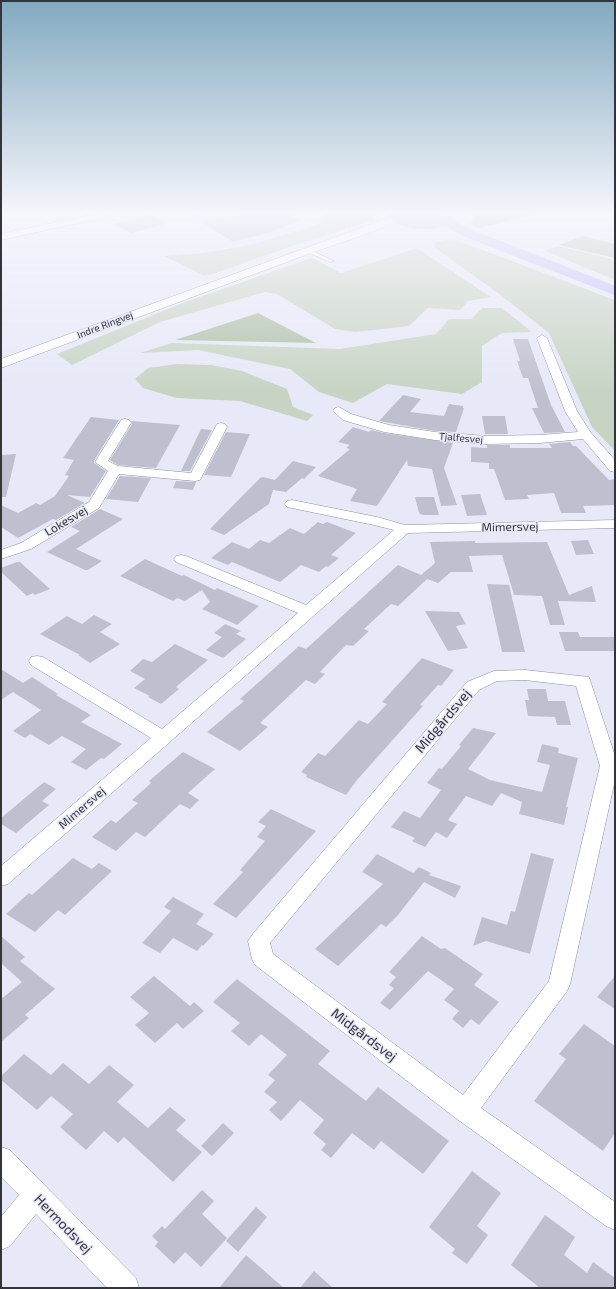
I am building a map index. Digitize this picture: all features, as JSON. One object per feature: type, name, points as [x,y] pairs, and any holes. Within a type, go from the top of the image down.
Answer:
[{"type":"main road","points":[[570,273],[615,291]]},
{"type":"street","name":"Indre Ringvej","points":[[1,364],[245,273]]},
{"type":"street","points":[[542,338],[571,411],[586,435],[615,468]]},
{"type":"street","name":"Tjalfesvej","points":[[339,411],[347,417],[388,428],[435,436],[486,440],[540,439],[586,435]]},
{"type":"street","points":[[125,423],[101,462],[115,470],[195,477],[221,427]]},
{"type":"street","name":"Lokesvej","points":[[1,555],[26,546],[94,505],[115,470]]},
{"type":"street","name":"Mimersvej","points":[[292,504],[377,521],[404,529],[615,524]]},
{"type":"street","name":"Mimersvej","points":[[1,878],[404,529]]},
{"type":"street","points":[[180,559],[309,612]]},
{"type":"street","points":[[37,661],[162,738]]},
{"type":"street","name":"Midgårdsvej","points":[[465,1111],[559,984],[609,766],[583,681],[525,675],[494,676],[473,686],[259,941],[263,959],[465,1111],[615,1217]]},
{"type":"street","name":"Hermodsvej","points":[[1,1159],[126,1288]]},
{"type":"street","points":[[1,1237],[35,1195]]},
{"type":"green space","points":[[199,273],[215,273],[213,274],[203,275]]},
{"type":"green space","points":[[268,273],[455,273],[491,297],[468,301],[460,310],[428,308],[409,326],[355,332],[335,329],[277,294],[265,292],[160,322],[72,365],[57,354],[188,301]]},
{"type":"green space","points":[[470,273],[544,273],[615,300],[615,451],[592,427],[549,333]]},
{"type":"green space","points":[[598,273],[615,273],[615,280]]},
{"type":"green space","points":[[482,308],[502,308],[532,332],[502,333],[482,346],[482,382],[462,394],[387,384],[353,403],[319,392],[290,369],[198,350],[140,353],[172,343],[340,349],[436,334],[449,319],[471,319]]},
{"type":"green space","points":[[258,313],[316,343],[175,340]]},
{"type":"green space","points":[[177,364],[211,365],[242,371],[287,389],[293,407],[313,415],[307,421],[240,401],[177,398],[143,388],[135,379],[148,368]]},
{"type":"building","points":[[513,339],[528,339],[551,405],[565,432],[544,433],[532,408],[538,408],[528,378],[523,378],[517,361],[520,361]]},
{"type":"building","points":[[403,395],[421,399],[410,412],[444,416],[449,404],[463,406],[464,408],[456,432],[435,431],[379,421]]},
{"type":"building","points":[[482,416],[505,416],[508,434],[485,434]]},
{"type":"building","points":[[91,417],[119,420],[94,461],[94,463],[106,471],[90,497],[67,495],[85,503],[56,520],[53,519],[18,538],[1,527],[1,505],[18,513],[36,503],[40,505],[55,496],[69,476],[65,475],[74,460],[63,458]]},
{"type":"building","points":[[131,421],[180,425],[156,468],[118,465],[110,460],[132,424]]},
{"type":"building","points":[[353,427],[369,432],[371,430],[453,443],[444,468],[457,505],[441,506],[432,469],[408,466],[407,460],[377,506],[350,501],[357,489],[318,476],[350,449],[346,448],[350,445],[338,442]]},
{"type":"building","points":[[201,429],[212,430],[190,471],[181,471]]},
{"type":"building","points":[[226,432],[250,434],[231,477],[204,475]]},
{"type":"building","points":[[570,442],[573,446],[576,446],[609,480],[615,479],[615,505],[583,506],[586,513],[561,513],[554,493],[527,495],[529,499],[505,500],[494,469],[489,469],[489,463],[471,462],[471,447],[487,448],[487,445],[510,445],[510,448],[552,448],[549,444]]},
{"type":"building","points":[[16,454],[6,497],[1,497],[1,455]]},
{"type":"building","points":[[293,461],[316,467],[304,479],[302,478],[286,492],[273,490],[269,504],[224,535],[210,529],[260,478],[263,477],[275,480]]},
{"type":"building","points":[[120,476],[151,478],[138,502],[106,499]]},
{"type":"building","points":[[176,481],[196,482],[193,490],[173,488]]},
{"type":"building","points":[[480,494],[487,515],[467,516],[461,495]]},
{"type":"building","points":[[415,497],[434,497],[439,515],[423,515],[419,513]]},
{"type":"building","points":[[100,509],[123,519],[76,549],[102,561],[88,570],[85,570],[47,552],[80,531],[71,527]]},
{"type":"building","points":[[318,522],[323,524],[327,522],[356,533],[331,555],[339,558],[319,572],[301,565],[280,582],[232,562],[228,565],[211,558],[232,542],[249,549],[260,540],[269,543],[290,528],[304,534]]},
{"type":"building","points":[[588,540],[594,554],[576,555],[571,541]]},
{"type":"building","points":[[475,541],[475,543],[547,542],[569,595],[592,586],[596,602],[558,601],[565,625],[550,625],[542,596],[514,595],[502,555],[469,556],[473,572],[451,572],[438,583],[427,579],[398,606],[391,604],[364,629],[369,631],[353,646],[346,645],[320,672],[325,674],[315,684],[306,680],[260,723],[268,727],[240,751],[207,732],[244,701],[240,699],[299,646],[306,649],[398,565],[421,575],[435,563],[430,542]]},
{"type":"building","points":[[145,559],[215,590],[217,588],[259,606],[237,625],[202,609],[210,602],[202,590],[185,601],[177,598],[173,601],[120,576]]},
{"type":"building","points":[[20,562],[50,589],[35,595],[33,593],[27,596],[1,572],[1,568]]},
{"type":"building","points":[[487,584],[509,585],[525,652],[502,652]]},
{"type":"building","points":[[425,611],[459,612],[466,624],[456,626],[468,648],[448,651]]},
{"type":"building","points":[[94,615],[112,624],[100,632],[120,644],[90,663],[78,655],[80,655],[40,634],[67,616],[82,624]]},
{"type":"building","points":[[225,624],[241,631],[236,634],[246,639],[223,658],[206,650],[222,637],[214,633]]},
{"type":"building","points":[[559,632],[578,632],[580,637],[615,637],[615,651],[565,651]]},
{"type":"building","points":[[175,644],[208,660],[176,687],[179,689],[161,704],[148,697],[150,696],[134,688],[145,679],[130,671],[143,659],[152,662]]},
{"type":"building","points":[[422,658],[454,670],[441,686],[438,685],[420,705],[423,706],[357,780],[346,795],[306,777],[307,775],[301,772],[318,753],[325,756],[359,720],[368,724],[387,704],[382,702]]},
{"type":"building","points":[[1,669],[23,683],[32,677],[58,694],[56,695],[91,715],[81,722],[122,744],[104,759],[101,758],[86,770],[71,762],[86,749],[62,736],[49,745],[30,734],[25,738],[13,731],[41,710],[13,692],[1,700]]},
{"type":"building","points":[[527,689],[546,689],[548,701],[565,701],[571,725],[557,725],[555,717],[528,716],[525,700],[529,700]]},
{"type":"building","points":[[473,728],[496,733],[468,769],[490,780],[542,792],[550,765],[537,762],[542,744],[559,748],[558,753],[578,758],[566,807],[568,807],[564,825],[519,814],[522,802],[501,793],[492,806],[466,796],[448,820],[457,824],[447,838],[436,832],[425,847],[412,841],[415,838],[391,827],[404,811],[420,818],[441,790],[427,783],[439,768],[442,769],[461,746],[459,745]]},
{"type":"building","points":[[183,752],[215,769],[188,793],[199,800],[190,809],[180,804],[145,837],[136,832],[116,851],[92,837],[111,820],[116,823],[138,803],[132,800],[151,783],[149,781]]},
{"type":"building","points":[[44,782],[56,789],[42,801],[49,805],[16,833],[1,824],[1,818]]},
{"type":"building","points":[[271,809],[316,831],[236,918],[213,904],[243,872],[240,870],[265,841],[257,837],[266,826],[258,822]]},
{"type":"building","points":[[531,853],[554,859],[530,954],[486,941],[473,946],[482,917],[507,925],[511,911],[515,912]]},
{"type":"building","points":[[377,854],[413,873],[419,867],[431,873],[429,875],[461,886],[455,898],[424,882],[398,915],[386,927],[381,924],[338,966],[315,949],[383,884],[362,872]]},
{"type":"building","points":[[73,858],[92,869],[99,863],[112,871],[65,915],[58,910],[35,932],[6,914],[29,893],[32,895]]},
{"type":"building","points":[[173,897],[204,914],[196,924],[214,934],[197,951],[173,938],[160,953],[142,943],[171,911],[164,907]]},
{"type":"building","points":[[1,936],[25,957],[20,961],[55,989],[25,1015],[29,1018],[1,1042],[1,999],[22,982],[1,963]]},
{"type":"building","points":[[422,936],[441,949],[445,948],[483,974],[474,985],[499,1002],[479,1025],[471,1019],[463,1028],[452,1019],[459,1011],[444,1000],[454,989],[428,971],[390,1010],[380,1003],[394,988],[389,985],[396,977],[389,972]]},
{"type":"building","points":[[154,976],[190,1006],[194,1002],[204,1011],[183,1029],[177,1023],[155,1043],[135,1025],[149,1013],[130,997]]},
{"type":"building","points":[[615,976],[615,1009],[597,997]]},
{"type":"building","points":[[237,979],[330,1051],[318,1064],[366,1101],[378,1087],[449,1141],[423,1174],[381,1141],[374,1150],[352,1133],[331,1158],[321,1150],[326,1144],[313,1133],[324,1120],[300,1100],[281,1121],[269,1110],[277,1102],[264,1092],[275,1080],[268,1075],[287,1055],[261,1034],[249,1046],[231,1031],[240,1023],[213,1002]]},
{"type":"building","points":[[584,1024],[615,1046],[615,1133],[603,1151],[534,1101],[566,1059],[559,1054]]},
{"type":"building","points":[[24,1054],[51,1075],[63,1063],[89,1084],[109,1065],[134,1085],[117,1102],[148,1128],[170,1107],[186,1120],[176,1130],[202,1152],[173,1182],[124,1137],[118,1143],[104,1131],[86,1150],[60,1127],[73,1114],[51,1096],[37,1110],[1,1080],[1,1076]]},
{"type":"building","points":[[223,1123],[234,1133],[212,1156],[201,1146]]},
{"type":"building","points":[[472,1171],[501,1193],[477,1226],[488,1235],[467,1264],[452,1253],[455,1249],[429,1227]]},
{"type":"building","points":[[202,1190],[214,1201],[202,1214],[227,1238],[201,1267],[185,1252],[174,1264],[155,1246],[158,1242],[152,1236],[162,1226],[165,1229]]},
{"type":"building","points":[[256,1207],[267,1217],[238,1252],[226,1241]]},
{"type":"building","points":[[545,1215],[575,1237],[564,1255],[587,1273],[593,1262],[615,1278],[615,1288],[540,1288],[511,1265]]},
{"type":"building","points":[[246,1255],[284,1288],[219,1288]]},
{"type":"building","points":[[314,1271],[333,1288],[300,1288]]}]
